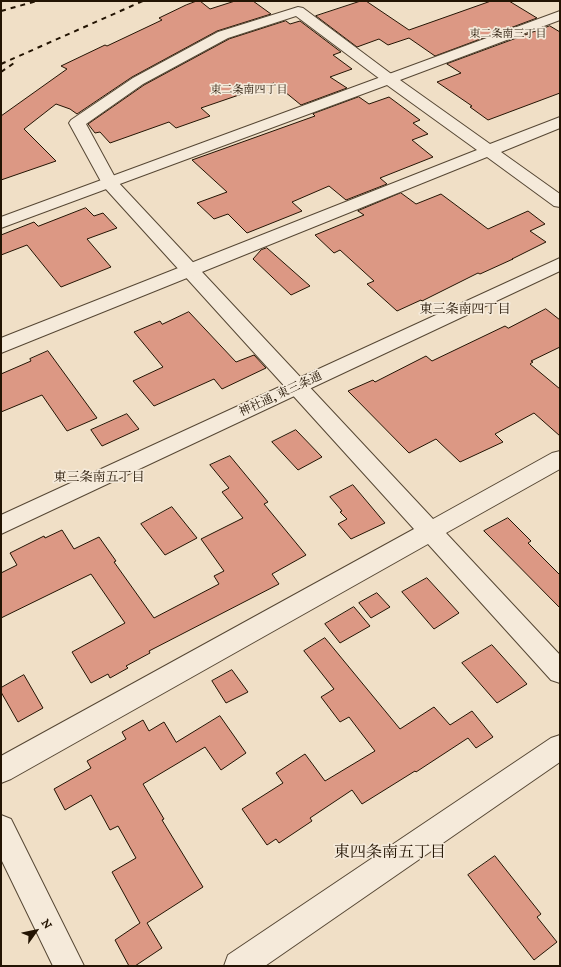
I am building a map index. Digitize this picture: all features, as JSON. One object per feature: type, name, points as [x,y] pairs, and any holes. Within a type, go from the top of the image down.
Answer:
[{"type":"street","points":[[560,202],[389,79],[298,11],[223,35],[138,81],[77,123],[110,183],[296,387],[560,672]]},
{"type":"street","points":[[1,223],[560,14]]},
{"type":"street","points":[[1,346],[560,122]]},
{"type":"street","name":"神社通, 東三条通","points":[[1,525],[560,264]]},
{"type":"street","points":[[1,770],[560,459]]},
{"type":"street","points":[[239,966],[560,746]]},
{"type":"street","points":[[1,829],[69,966]]},
{"type":"building","points":[[200,1],[210,9],[235,1],[253,1],[271,14],[217,31],[132,77],[77,114],[70,109],[56,104],[24,129],[56,161],[1,180],[1,116],[67,69],[61,66],[162,20],[159,18]]},
{"type":"building","points":[[361,1],[366,1],[409,30],[491,1],[509,1],[537,18],[435,56],[409,38],[388,45],[379,39],[357,47],[316,16]]},
{"type":"building","points":[[286,21],[290,24],[300,21],[341,52],[333,55],[352,69],[330,77],[347,88],[301,105],[274,83],[201,108],[210,116],[176,128],[169,122],[110,143],[100,132],[95,133],[88,124],[144,85],[229,39]]},
{"type":"building","points":[[550,26],[560,32],[560,93],[488,120],[470,107],[472,106],[437,82],[461,73],[447,64]]},
{"type":"building","points":[[359,97],[369,104],[389,97],[420,120],[413,123],[428,134],[412,140],[433,157],[380,178],[387,184],[346,200],[329,186],[292,202],[302,211],[247,233],[228,214],[214,219],[197,203],[227,192],[192,160],[315,116],[313,114]]},
{"type":"building","points":[[401,193],[416,204],[441,194],[488,229],[528,211],[545,224],[530,231],[546,242],[513,259],[480,274],[478,273],[422,301],[421,300],[397,311],[367,284],[374,281],[340,250],[334,253],[315,235],[364,215],[358,211]]},
{"type":"building","points":[[86,208],[94,216],[103,213],[117,228],[87,239],[111,267],[61,287],[27,245],[1,255],[1,235],[34,222],[38,226]]},
{"type":"building","points":[[267,248],[310,286],[291,295],[253,259],[261,250]]},
{"type":"building","points":[[546,309],[560,320],[560,347],[531,361],[533,362],[530,364],[560,389],[560,436],[534,413],[495,434],[503,442],[460,462],[436,439],[409,453],[348,391],[373,380],[375,382],[426,356],[432,361],[505,326],[508,328]]},
{"type":"building","points":[[189,312],[236,362],[254,355],[266,368],[222,389],[214,379],[154,406],[133,381],[163,367],[134,332],[160,321],[162,324]]},
{"type":"building","points":[[48,351],[97,418],[67,431],[42,395],[1,412],[1,374],[31,361],[30,359]]},
{"type":"building","points":[[127,414],[139,429],[102,446],[91,430]]},
{"type":"building","points":[[296,430],[322,457],[298,470],[272,442]]},
{"type":"building","points":[[230,456],[268,502],[264,504],[306,555],[272,574],[279,584],[149,651],[150,653],[126,666],[128,668],[110,678],[108,674],[91,683],[72,652],[125,623],[91,574],[1,618],[1,573],[17,565],[10,553],[44,536],[45,538],[62,530],[74,549],[99,537],[116,561],[114,562],[154,618],[219,584],[214,576],[224,571],[201,539],[243,518],[222,492],[229,488],[210,465]]},
{"type":"building","points":[[353,485],[385,523],[351,539],[338,524],[347,519],[340,512],[342,511],[330,497]]},
{"type":"building","points":[[172,507],[197,538],[165,555],[141,524]]},
{"type":"building","points":[[508,518],[531,541],[528,543],[560,575],[560,608],[484,531]]},
{"type":"building","points":[[427,578],[459,613],[434,629],[402,592]]},
{"type":"building","points":[[377,593],[390,607],[371,618],[359,603]]},
{"type":"building","points":[[354,607],[370,626],[340,643],[325,624]]},
{"type":"building","points":[[325,638],[400,729],[434,707],[450,725],[472,711],[493,737],[476,748],[468,738],[416,772],[415,771],[362,804],[352,790],[310,818],[312,821],[279,843],[276,839],[267,845],[242,809],[283,783],[276,773],[305,754],[325,781],[375,751],[349,717],[340,722],[321,697],[334,689],[304,651]]},
{"type":"building","points":[[492,645],[527,684],[497,703],[462,663]]},
{"type":"building","points":[[232,670],[248,692],[226,703],[212,681]]},
{"type":"building","points":[[24,675],[43,708],[18,722],[1,692],[1,688]]},
{"type":"building","points":[[220,716],[246,753],[221,770],[205,747],[143,784],[164,819],[162,820],[203,887],[147,923],[162,948],[135,966],[129,966],[115,940],[140,923],[112,872],[136,858],[118,826],[110,830],[91,795],[65,810],[54,789],[91,768],[87,761],[126,739],[122,732],[143,720],[149,731],[164,722],[176,742]]},
{"type":"building","points":[[495,856],[541,914],[537,917],[557,942],[534,960],[468,875]]},
{"type":"railway","points":[[1,11],[37,1]]},
{"type":"railway","points":[[1,64],[143,1]]},
{"type":"railway","points":[[1,72],[14,63]]},
{"type":"district","name":"東二条南三丁目","points":[[508,35]]},
{"type":"district","name":"東二条南四丁目","points":[[249,91]]},
{"type":"district","name":"東三条南四丁目","points":[[465,310]]},
{"type":"district","name":"東三条南五丁目","points":[[99,478]]},
{"type":"district","name":"東四条南五丁目","points":[[390,854]]}]
